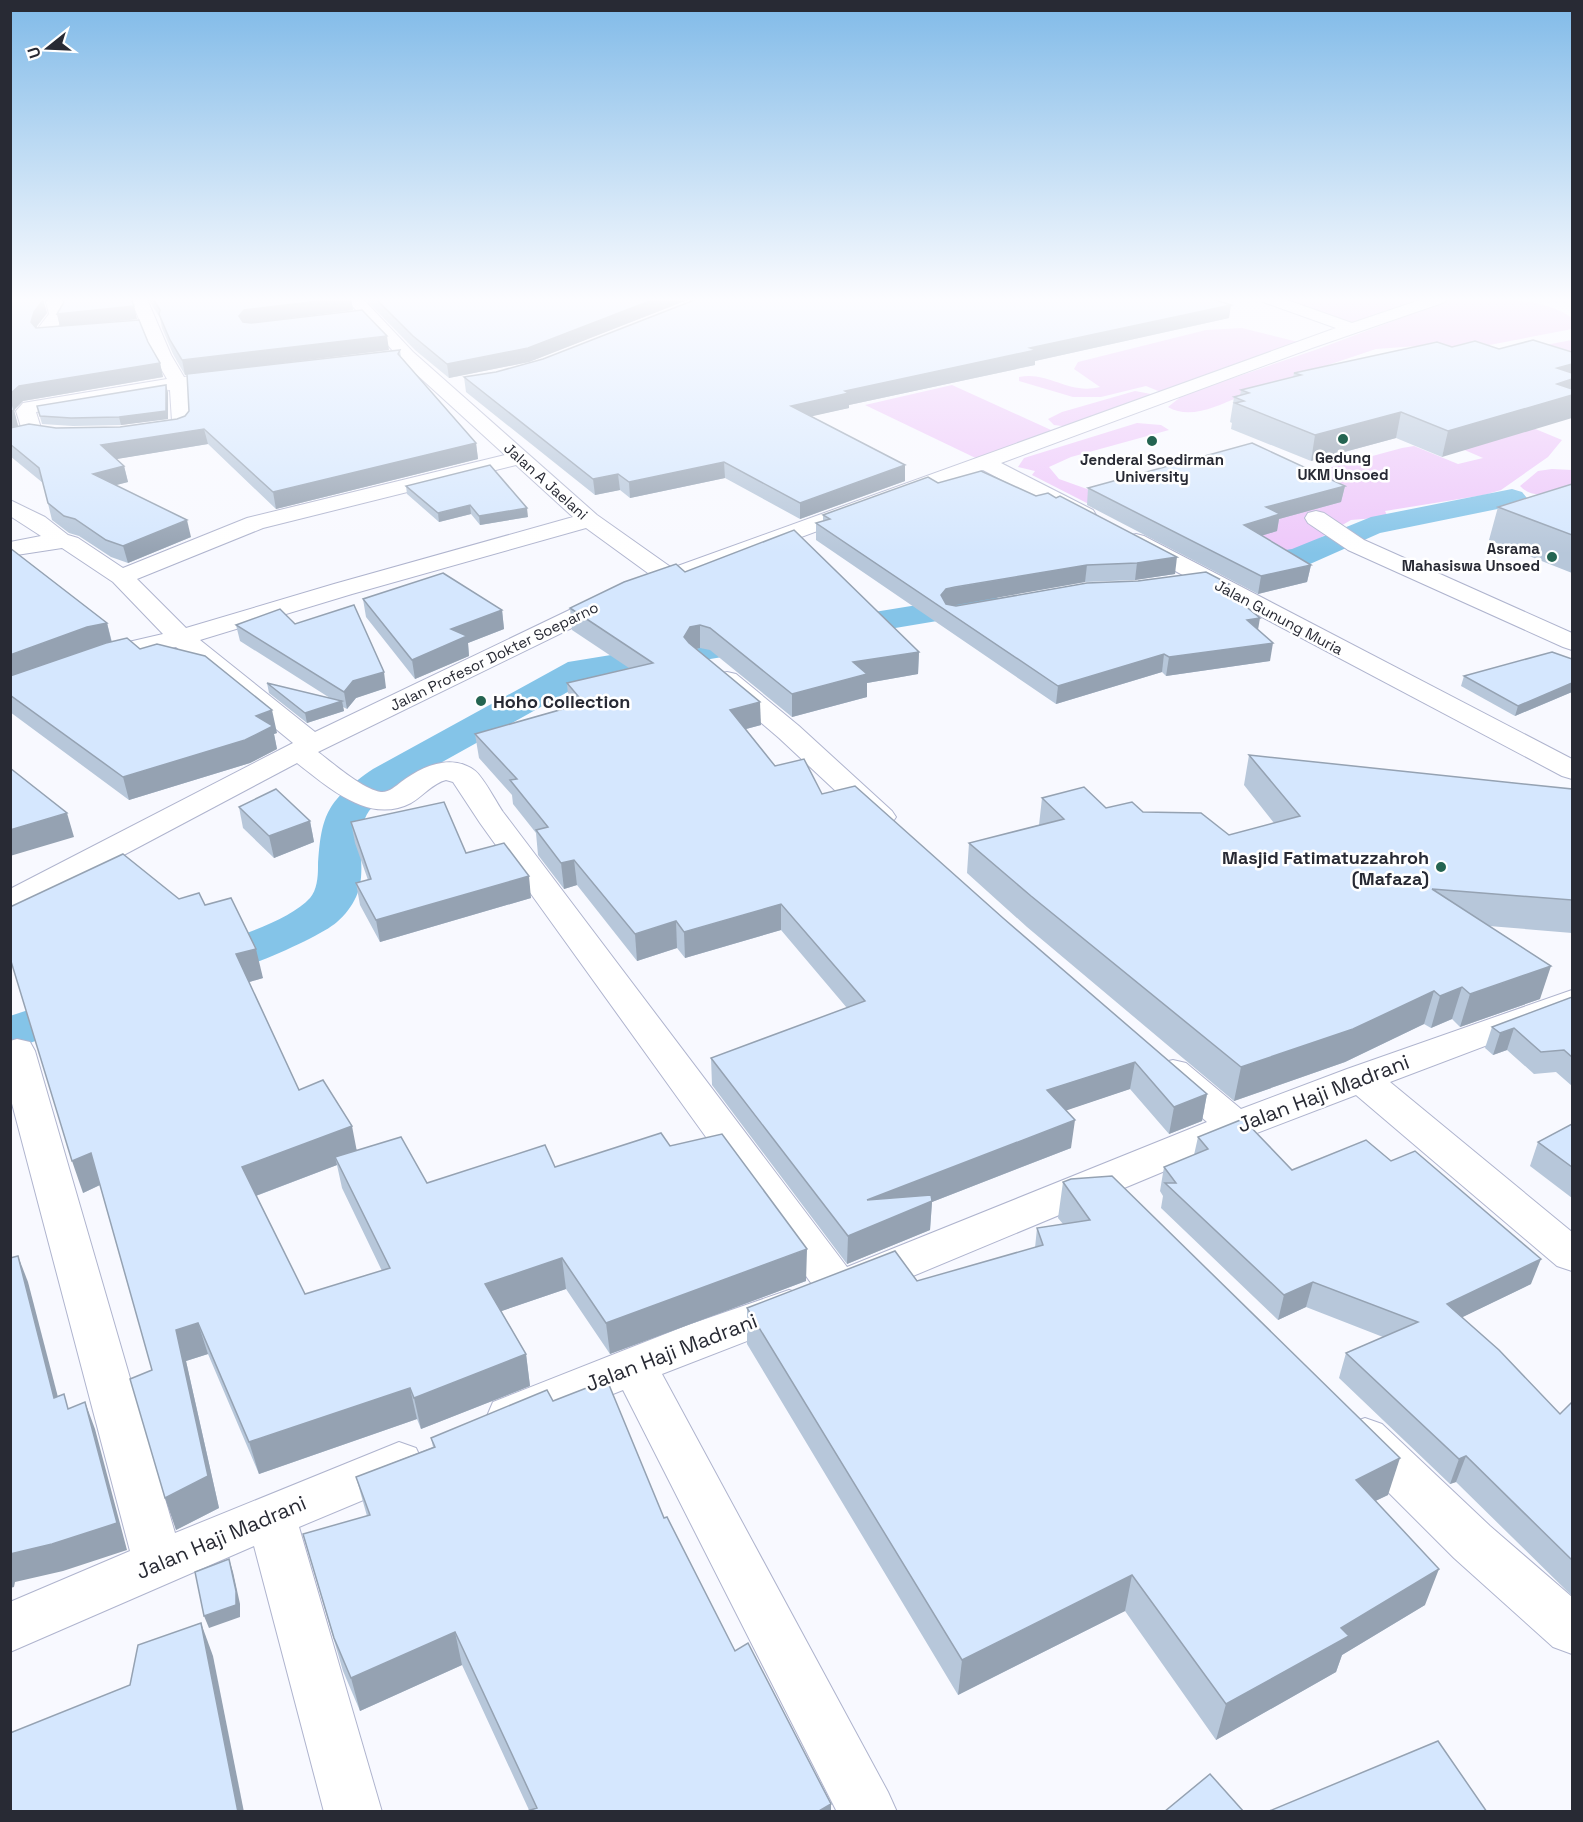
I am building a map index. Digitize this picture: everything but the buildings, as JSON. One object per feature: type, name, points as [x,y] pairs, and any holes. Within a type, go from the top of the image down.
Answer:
[{"type":"street","points":[[29,434],[31,428],[26,411],[30,407],[173,384]]},
{"type":"street","points":[[131,433],[180,426],[179,384]]},
{"type":"street","name":"Jalan A Jaelani","points":[[439,384],[589,520],[669,577]]},
{"type":"street","points":[[442,387],[464,384]]},
{"type":"street","name":"Jalan Profesor Dokter Soeparno","points":[[10,902],[305,747],[616,597],[1200,384]]},
{"type":"street","points":[[121,577],[255,524],[327,504],[520,458]]},
{"type":"street","name":"Jalan Gunung Muria","points":[[986,463],[1572,770]]},
{"type":"street","points":[[10,506],[121,577],[181,638],[357,791],[382,801],[397,798],[432,775],[446,771],[464,776],[491,817],[838,1289]]},
{"type":"street","points":[[10,691],[103,656],[181,638],[353,585],[589,520]]},
{"type":"street","points":[[1324,523],[1356,545],[1572,642]]},
{"type":"street","points":[[10,549],[60,540]]},
{"type":"street","points":[[1170,585],[1208,579]]},
{"type":"street","points":[[705,662],[789,732],[904,837]]},
{"type":"street","name":"Jalan Haji Madrani","points":[[10,1628],[158,1563],[634,1366],[838,1289],[1235,1126],[1572,1001]]},
{"type":"street","points":[[1146,1050],[1235,1126]]},
{"type":"street","points":[[17,1052],[158,1563]]},
{"type":"street","points":[[1360,1078],[1572,1255]]},
{"type":"street","points":[[1104,1181],[1137,1214]]},
{"type":"street","points":[[634,1366],[868,1812]]},
{"type":"street","points":[[1337,1411],[1472,1542],[1572,1630]]},
{"type":"street","points":[[272,1516],[353,1812]]},
{"type":"shaded area","points":[[1029,384],[1062,384],[1089,389],[1100,387],[1096,384],[1198,384],[1168,395],[1146,386],[1101,397],[1073,397]]},
{"type":"shaded area","points":[[1215,384],[1379,384],[1514,420],[1562,440],[1548,457],[1501,490],[1484,495],[1385,511],[1388,517],[1351,520],[1306,546],[1275,555],[1210,566],[1032,475],[1035,471],[1018,467],[1024,458],[1137,423],[1161,425],[1169,430],[1071,457],[1049,467],[1059,479],[1101,494],[1238,512],[1317,471],[1402,448],[1414,446],[1458,464],[1483,458],[1421,431],[1239,397],[1213,408],[1194,412],[1176,411],[1168,407],[1183,395]]},
{"type":"shaded area","points":[[952,385],[1062,435],[986,463],[865,405]]},
{"type":"shaded area","points":[[1135,391],[1151,394],[1150,397],[1070,427],[1054,425],[1048,419],[1062,412]]},
{"type":"shaded area","points":[[1572,470],[1572,486],[1538,494],[1526,491],[1520,486],[1538,471]]},
{"type":"waterway","points":[[1236,567],[1299,557],[1371,526],[1512,498]]},
{"type":"waterway","points":[[197,966],[288,932],[306,923],[330,904],[339,883],[343,825],[350,808],[370,789],[387,777],[581,670],[985,604]]},
{"type":"waterway","points":[[10,1034],[89,1005]]},
{"type":"place","name":"Gedung UKM Unsoed","points":[[1343,439]]},
{"type":"place","name":"Jenderal Soedirman University","points":[[1152,441]]},
{"type":"place","name":"Asrama Mahasiswa Unsoed","points":[[1552,557]]},
{"type":"place","name":"Hoho Collection","points":[[481,701]]},
{"type":"place","name":"Masjid Fatimatuzzahroh (Mafaza)","points":[[1441,867]]}]
